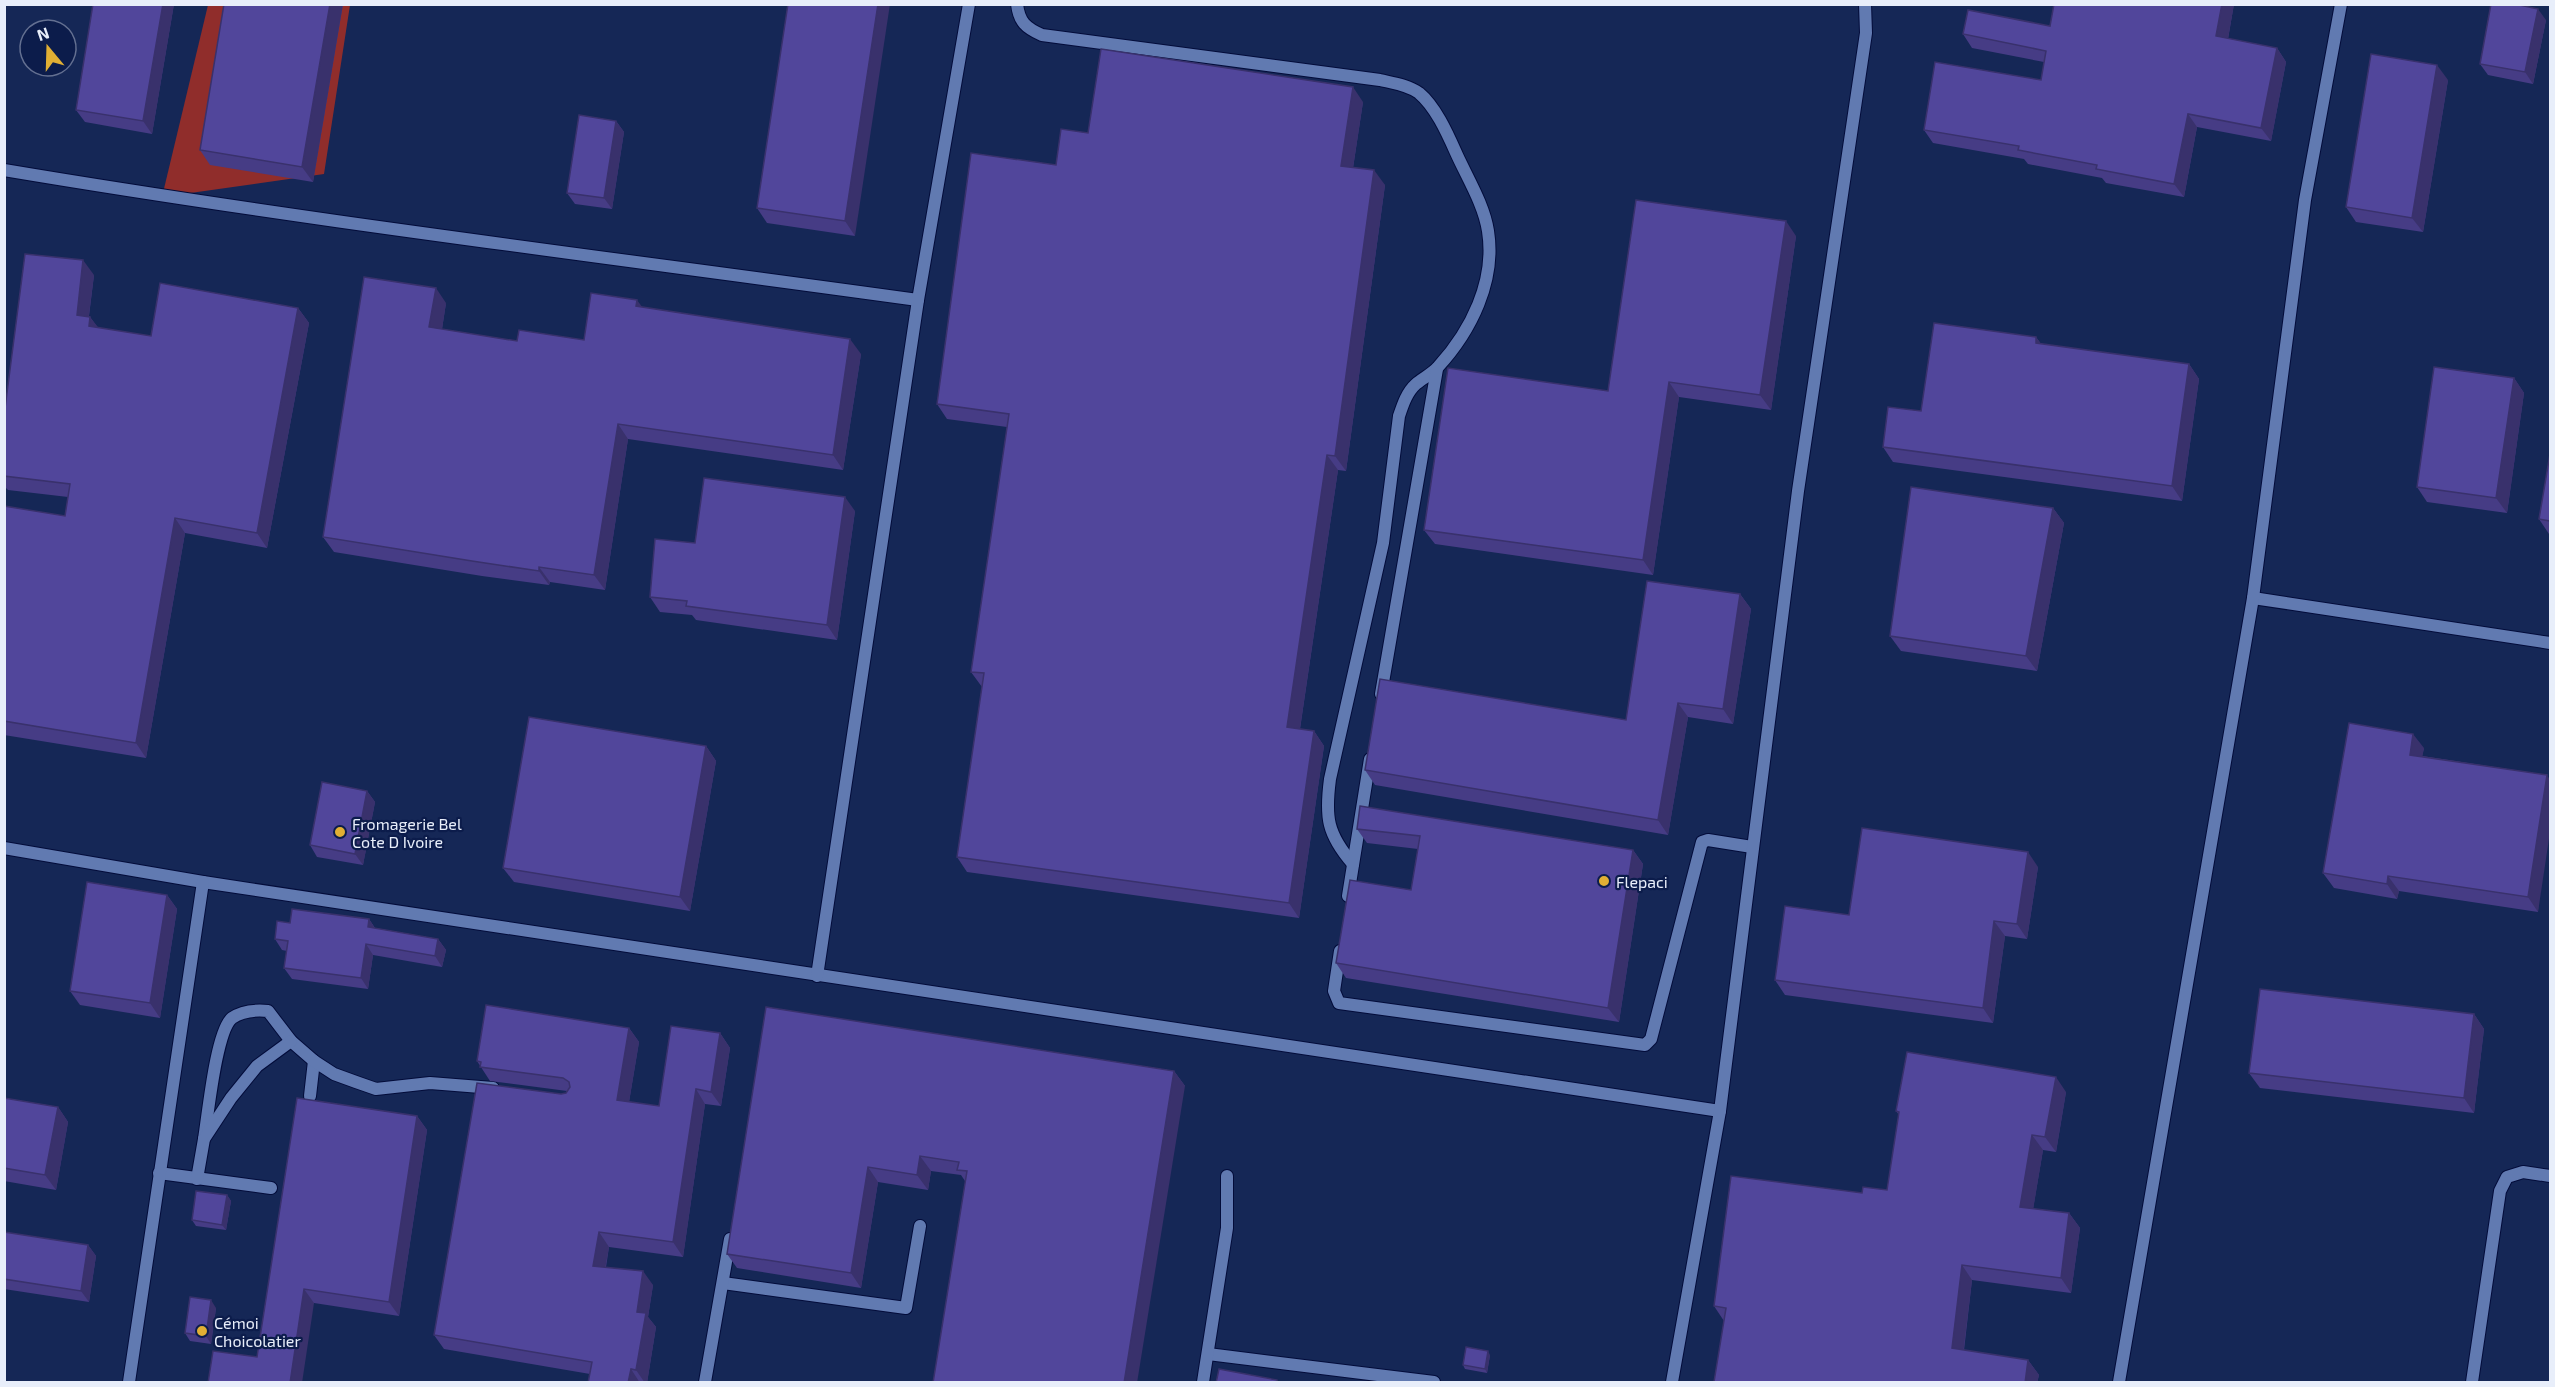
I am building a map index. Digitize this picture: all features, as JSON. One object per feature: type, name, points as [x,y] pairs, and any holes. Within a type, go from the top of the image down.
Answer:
[{"type":"lane","points":[[817,976],[918,300],[969,4]]},
{"type":"lane","points":[[1017,4],[1022,23],[1029,30],[1041,35],[1380,80],[1403,85],[1418,93],[1429,104],[1476,196],[1488,230],[1491,265],[1480,302],[1466,332],[1437,369],[1415,385],[1404,400],[1399,416],[1383,543],[1330,779],[1326,806],[1331,834],[1353,864]]},
{"type":"lane","points":[[1672,1383],[1720,1111],[1798,491],[1866,33],[1865,4]]},
{"type":"lane","points":[[2120,1383],[2253,598],[2305,200],[2341,4]]},
{"type":"lane","points":[[4,170],[292,215],[918,300]]},
{"type":"lane","points":[[1378,710],[1437,369]]},
{"type":"lane","points":[[2253,598],[2550,643]]},
{"type":"lane","points":[[1346,910],[1372,742]]},
{"type":"lane","points":[[1343,933],[1334,991],[1339,1003],[1645,1045],[1651,1039],[1702,842],[1708,840],[1752,847]]},
{"type":"lane","points":[[4,848],[202,882],[1720,1111]]},
{"type":"lane","points":[[129,1383],[202,882]]},
{"type":"lane","points":[[197,1179],[218,1050],[224,1031],[232,1018],[256,1010],[268,1011],[291,1041],[334,1074],[376,1089],[444,1083],[503,1090]]},
{"type":"lane","points":[[204,1139],[231,1098],[257,1066],[291,1041]]},
{"type":"lane","points":[[310,1096],[314,1060]]},
{"type":"lane","points":[[2472,1383],[2500,1191],[2507,1177],[2523,1172],[2550,1176]]},
{"type":"lane","points":[[159,1173],[271,1188]]},
{"type":"lane","points":[[1203,1383],[1227,1228],[1227,1176]]},
{"type":"lane","points":[[705,1383],[734,1221]]},
{"type":"lane","points":[[723,1283],[906,1308],[920,1226]]},
{"type":"lane","points":[[1208,1354],[1434,1383]]},
{"type":"shaded area","points":[[208,5],[350,5],[324,174],[162,197]]},
{"type":"building","points":[[93,4],[163,4],[143,121],[76,110]]},
{"type":"building","points":[[224,4],[330,4],[302,167],[200,150]]},
{"type":"building","points":[[788,4],[878,4],[845,221],[757,208]]},
{"type":"building","points":[[2054,4],[2222,4],[2216,36],[2277,48],[2261,128],[2188,114],[2174,184],[2096,169],[2097,165],[2018,150],[2019,146],[1924,130],[1935,62],[2041,80],[2046,51],[1963,34],[1968,10],[2050,26]]},
{"type":"building","points":[[2491,4],[2515,4],[2538,9],[2525,72],[2480,64]]},
{"type":"building","points":[[1101,49],[1353,87],[1341,166],[1374,170],[1335,456],[1327,455],[1287,727],[1314,731],[1289,903],[957,857],[984,673],[971,672],[1009,414],[937,404],[971,153],[1056,165],[1061,129],[1088,133]]},
{"type":"building","points":[[2371,54],[2437,65],[2412,218],[2346,207]]},
{"type":"building","points":[[579,115],[616,121],[604,198],[567,193]]},
{"type":"building","points":[[1636,200],[1786,221],[1760,395],[1669,382],[1643,560],[1424,530],[1448,368],[1608,391]]},
{"type":"building","points":[[25,254],[83,260],[77,315],[90,317],[89,326],[151,336],[160,283],[298,308],[257,533],[175,518],[136,743],[4,721],[4,506],[65,516],[70,484],[4,476],[4,416]]},
{"type":"building","points":[[364,277],[436,288],[429,327],[517,341],[519,330],[584,340],[591,293],[637,300],[636,306],[850,339],[833,455],[618,424],[594,575],[539,567],[539,571],[323,537]]},
{"type":"building","points":[[1934,323],[2036,337],[2036,343],[2189,364],[2172,486],[1883,447],[1888,407],[1921,411]]},
{"type":"building","points":[[2434,367],[2514,378],[2496,498],[2417,487]]},
{"type":"building","points":[[2550,454],[2550,521],[2539,519]]},
{"type":"building","points":[[704,478],[845,497],[827,625],[686,606],[687,601],[650,597],[655,539],[695,543]]},
{"type":"building","points":[[1911,487],[2053,508],[2026,656],[1890,636]]},
{"type":"building","points":[[1647,581],[1740,594],[1723,709],[1678,703],[1658,820],[1365,770],[1380,679],[1626,720]]},
{"type":"building","points":[[529,717],[706,746],[680,897],[503,868]]},
{"type":"building","points":[[2349,723],[2413,734],[2410,755],[2547,775],[2528,897],[2388,876],[2387,884],[2323,873]]},
{"type":"building","points":[[322,782],[367,791],[355,854],[310,845]]},
{"type":"building","points":[[1360,806],[1633,850],[1608,1008],[1336,963],[1350,880],[1411,890],[1420,836],[1357,829]]},
{"type":"building","points":[[1862,828],[2028,852],[2017,924],[1994,921],[1983,1008],[1775,980],[1785,906],[1849,915]]},
{"type":"building","points":[[87,882],[167,895],[150,1003],[70,991]]},
{"type":"building","points":[[292,909],[369,919],[368,927],[438,939],[435,956],[366,944],[361,978],[284,968],[288,941],[275,939],[277,921],[290,923]]},
{"type":"building","points":[[2260,989],[2474,1014],[2464,1098],[2249,1073]]},
{"type":"building","points":[[486,1005],[629,1028],[617,1100],[659,1106],[671,1026],[720,1033],[711,1092],[696,1089],[673,1242],[599,1232],[593,1266],[643,1271],[637,1312],[646,1313],[636,1370],[631,1369],[628,1383],[588,1383],[592,1362],[434,1335],[477,1083],[561,1094],[566,1093],[570,1087],[569,1082],[563,1078],[480,1067],[481,1062],[477,1061]]},
{"type":"building","points":[[766,1007],[1174,1071],[1124,1383],[933,1383],[967,1171],[957,1170],[959,1162],[920,1156],[917,1175],[868,1167],[851,1273],[727,1254]]},
{"type":"building","points":[[1907,1052],[2056,1077],[2045,1137],[2032,1135],[2020,1207],[2069,1213],[2061,1278],[1962,1265],[1952,1348],[2028,1360],[2025,1383],[1714,1382],[1726,1308],[1714,1306],[1731,1176],[1862,1193],[1863,1187],[1887,1190],[1899,1112],[1896,1111]]},
{"type":"building","points":[[4,1098],[58,1107],[45,1175],[4,1168]]},
{"type":"building","points":[[297,1098],[417,1116],[389,1302],[304,1289],[290,1383],[208,1383],[213,1351],[257,1357]]},
{"type":"building","points":[[196,1191],[227,1195],[222,1225],[192,1220]]},
{"type":"building","points":[[4,1232],[88,1245],[81,1291],[4,1279]]},
{"type":"building","points":[[190,1297],[211,1300],[206,1336],[185,1333]]},
{"type":"building","points":[[1466,1347],[1488,1351],[1485,1369],[1463,1365]]},
{"type":"building","points":[[1219,1369],[1277,1380],[1277,1383],[1216,1383]]},
{"type":"place","name":"Fromagerie Bel Cote D Ivoire","points":[[340,832]]},
{"type":"place","name":"Flepaci","points":[[1604,881]]},
{"type":"place","name":"Cémoi Choicolatier","points":[[202,1331]]}]
